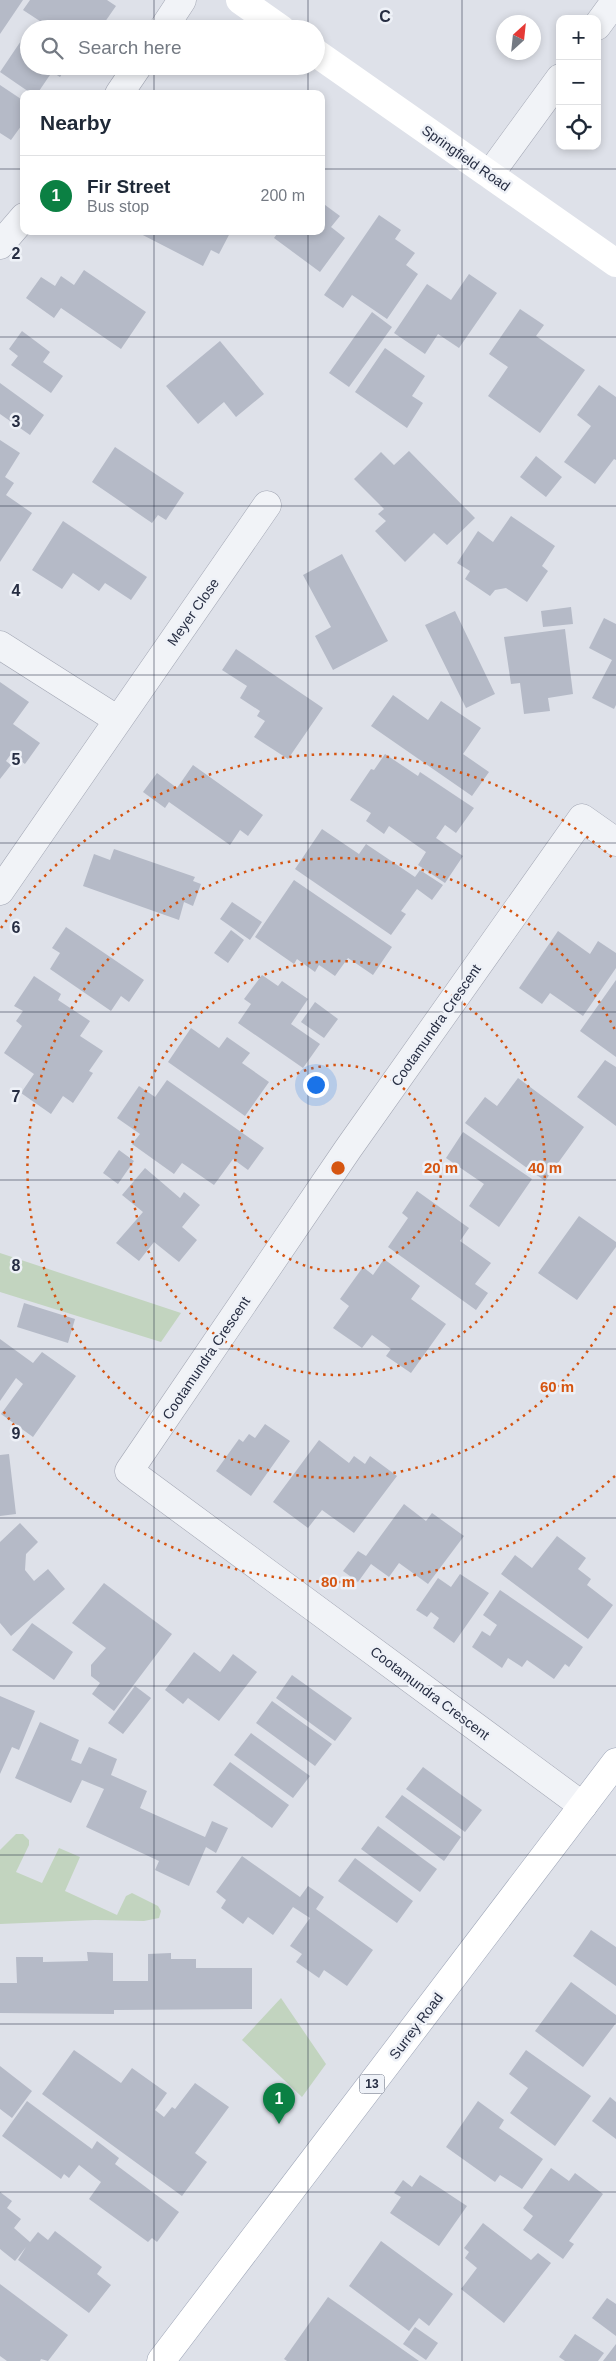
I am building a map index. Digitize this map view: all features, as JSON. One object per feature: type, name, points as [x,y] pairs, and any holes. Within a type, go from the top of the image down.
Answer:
[{"type":"main road","points":[[240,0],[268,20]]},
{"type":"main road","name":"Springfield Road","points":[[325,59],[616,263]]},
{"type":"main road","name":"Surrey Road","points":[[161,2361],[616,1762]]},
{"type":"street","points":[[169,20],[182,0]]},
{"type":"street","points":[[601,21],[616,0]]},
{"type":"street","points":[[122,90],[132,75]]},
{"type":"street","points":[[490,174],[556,83]]},
{"type":"street","points":[[0,245],[20,222]]},
{"type":"street","name":"Meyer Close","points":[[0,891],[267,505]]},
{"type":"street","points":[[0,645],[118,720]]},
{"type":"street","name":"Cootamundra Crescent","points":[[583,1806],[129,1471],[348,1149],[582,818],[616,842]]},
{"type":"green space","points":[[0,1253],[181,1313],[161,1342],[0,1292]]},
{"type":"green space","points":[[16,1834],[23,1834],[29,1840],[29,1845],[16,1872],[42,1883],[59,1848],[80,1857],[65,1891],[117,1915],[126,1896],[132,1893],[158,1906],[161,1911],[159,1918],[144,1921],[95,1920],[0,1924],[0,1850]]},
{"type":"green space","points":[[281,1998],[326,2064],[302,2097],[242,2040]]},
{"type":"building","points":[[0,0],[23,0],[0,34]]},
{"type":"building","points":[[30,0],[107,0],[116,6],[106,20],[38,20],[23,10]]},
{"type":"building","points":[[20,42],[20,75],[50,75],[40,90],[26,90],[0,72]]},
{"type":"building","points":[[0,85],[20,98],[20,128],[11,140],[0,133]]},
{"type":"building","points":[[325,205],[340,216],[331,227],[345,238],[320,272],[274,238],[276,235],[325,235]]},
{"type":"building","points":[[379,215],[401,230],[395,239],[415,253],[406,265],[418,274],[387,319],[352,295],[343,308],[324,295]]},
{"type":"building","points":[[143,235],[229,235],[219,254],[211,250],[203,266]]},
{"type":"building","points":[[84,270],[146,312],[121,349],[61,308],[54,318],[26,298],[41,277],[55,286],[61,276],[74,285]]},
{"type":"building","points":[[469,274],[497,293],[459,348],[438,334],[425,354],[394,333],[427,284],[451,300]]},
{"type":"building","points":[[520,309],[544,325],[536,336],[585,370],[540,433],[488,396],[508,367],[489,354]]},
{"type":"building","points":[[372,312],[392,327],[349,387],[329,373]]},
{"type":"building","points":[[22,331],[50,352],[43,362],[63,376],[51,393],[11,365],[18,356],[9,349]]},
{"type":"building","points":[[220,341],[264,394],[236,417],[224,402],[198,424],[166,386]]},
{"type":"building","points":[[385,348],[425,376],[412,396],[423,403],[407,428],[355,392]]},
{"type":"building","points":[[0,383],[44,415],[30,435],[0,414]]},
{"type":"building","points":[[599,385],[616,397],[616,460],[614,459],[595,484],[564,462],[591,426],[577,415]]},
{"type":"building","points":[[0,440],[20,453],[5,477],[14,483],[6,495],[32,513],[0,562]]},
{"type":"building","points":[[115,447],[184,493],[166,520],[158,515],[152,523],[92,482]]},
{"type":"building","points":[[409,451],[475,518],[447,545],[434,533],[405,562],[375,531],[386,521],[378,514],[384,509],[354,479],[381,452],[394,465]]},
{"type":"building","points":[[536,456],[562,477],[546,497],[520,477]]},
{"type":"building","points":[[511,516],[555,546],[542,566],[548,571],[527,602],[506,588],[495,590],[490,596],[465,579],[470,571],[457,563],[478,531],[493,542]]},
{"type":"building","points":[[63,521],[147,577],[131,600],[105,583],[99,591],[73,573],[62,589],[32,570]]},
{"type":"building","points":[[342,554],[388,641],[333,670],[315,636],[331,627],[303,575]]},
{"type":"building","points":[[571,607],[573,624],[543,627],[541,611]]},
{"type":"building","points":[[455,611],[495,694],[466,708],[425,625]]},
{"type":"building","points":[[604,618],[616,624],[616,705],[614,709],[592,698],[612,660],[589,648]]},
{"type":"building","points":[[565,629],[573,694],[548,698],[550,711],[524,714],[520,683],[511,684],[504,637]]},
{"type":"building","points":[[236,649],[323,708],[288,759],[254,737],[265,721],[257,716],[260,711],[240,698],[247,686],[222,670]]},
{"type":"building","points":[[0,682],[29,702],[13,724],[40,743],[25,764],[11,754],[6,761],[11,765],[0,779]]},
{"type":"building","points":[[393,695],[428,720],[441,701],[481,728],[463,754],[489,772],[472,796],[371,726]]},
{"type":"building","points":[[385,754],[418,776],[420,772],[474,808],[456,833],[445,825],[436,838],[463,856],[445,883],[418,865],[426,852],[389,826],[384,834],[366,821],[371,813],[350,800],[371,769],[374,770]]},
{"type":"building","points":[[193,765],[263,815],[248,836],[240,830],[230,845],[169,802],[165,808],[143,792],[157,773],[177,788]]},
{"type":"building","points":[[322,829],[359,854],[366,844],[415,877],[420,870],[443,885],[432,900],[417,889],[401,911],[406,914],[391,935],[295,869]]},
{"type":"building","points":[[114,849],[195,877],[193,881],[201,884],[193,906],[184,902],[179,920],[83,886],[94,854],[110,860]]},
{"type":"building","points":[[294,880],[392,947],[373,975],[348,958],[335,976],[319,965],[315,972],[297,959],[294,964],[255,937]]},
{"type":"building","points":[[232,902],[262,922],[250,940],[220,919]]},
{"type":"building","points":[[66,927],[144,980],[129,1002],[121,996],[111,1011],[50,969],[60,953],[52,948]]},
{"type":"building","points":[[231,930],[244,940],[228,963],[214,953]]},
{"type":"building","points":[[558,931],[590,954],[598,941],[616,953],[616,968],[583,1016],[550,993],[542,1004],[519,988]]},
{"type":"building","points":[[262,975],[278,986],[282,981],[308,999],[291,1024],[320,1044],[303,1068],[238,1023],[251,1004],[244,999]]},
{"type":"building","points":[[34,976],[61,994],[58,1000],[90,1021],[80,1036],[103,1051],[89,1071],[93,1073],[73,1103],[63,1096],[51,1114],[21,1093],[34,1074],[4,1053],[22,1026],[16,1021],[23,1011],[14,1006]]},
{"type":"building","points":[[616,980],[616,1057],[580,1031]]},
{"type":"building","points":[[315,1002],[338,1019],[324,1038],[301,1022]]},
{"type":"building","points":[[191,1028],[219,1048],[227,1037],[250,1053],[242,1063],[269,1082],[245,1116],[168,1062]]},
{"type":"building","points":[[605,1060],[616,1067],[616,1126],[577,1097]]},
{"type":"building","points":[[518,1078],[584,1127],[545,1181],[465,1123],[485,1097],[497,1106]]},
{"type":"building","points":[[167,1080],[264,1148],[248,1170],[233,1159],[214,1185],[182,1163],[174,1174],[132,1144],[140,1134],[117,1118],[139,1086],[155,1097]]},
{"type":"building","points":[[463,1132],[532,1179],[499,1227],[469,1206],[484,1184],[446,1158]]},
{"type":"building","points":[[119,1150],[134,1161],[118,1184],[103,1173]]},
{"type":"building","points":[[145,1168],[180,1198],[184,1192],[200,1205],[182,1227],[197,1240],[179,1262],[154,1242],[139,1261],[116,1243],[143,1212],[122,1195]]},
{"type":"building","points":[[417,1191],[469,1228],[460,1241],[491,1263],[475,1284],[488,1293],[476,1310],[388,1247],[408,1218],[402,1213]]},
{"type":"building","points":[[579,1216],[616,1242],[616,1247],[577,1300],[538,1273]]},
{"type":"building","points":[[384,1259],[420,1286],[411,1299],[446,1324],[411,1373],[386,1356],[391,1349],[372,1335],[362,1348],[333,1328],[349,1306],[340,1299],[363,1267],[373,1275]]},
{"type":"building","points":[[24,1303],[75,1319],[68,1343],[17,1327]]},
{"type":"building","points":[[0,1339],[33,1363],[42,1352],[76,1376],[33,1437],[1,1414],[23,1384],[16,1378],[0,1401]]},
{"type":"building","points":[[265,1424],[290,1441],[251,1496],[216,1471],[239,1439],[243,1442],[249,1434],[255,1438]]},
{"type":"building","points":[[319,1440],[349,1463],[354,1456],[365,1464],[370,1456],[397,1476],[354,1533],[322,1510],[308,1528],[273,1502]]},
{"type":"building","points":[[9,1454],[16,1514],[0,1516],[0,1455]]},
{"type":"building","points":[[404,1504],[426,1521],[432,1513],[464,1536],[428,1584],[399,1563],[389,1577],[371,1564],[358,1582],[343,1571],[358,1551],[366,1556]]},
{"type":"building","points":[[20,1523],[38,1542],[26,1554],[25,1570],[34,1581],[48,1569],[65,1589],[11,1636],[0,1623],[0,1542]]},
{"type":"building","points":[[557,1536],[586,1558],[578,1569],[591,1579],[587,1585],[613,1605],[588,1639],[501,1574],[515,1555],[532,1568]]},
{"type":"building","points":[[460,1574],[489,1593],[454,1643],[433,1628],[439,1618],[431,1612],[427,1617],[416,1610],[438,1578],[451,1587]]},
{"type":"building","points":[[104,1583],[172,1634],[114,1711],[92,1694],[100,1683],[91,1676],[91,1665],[106,1648],[72,1623]]},
{"type":"building","points":[[500,1590],[583,1647],[569,1667],[565,1664],[554,1679],[527,1660],[522,1667],[508,1658],[502,1668],[472,1647],[482,1631],[490,1636],[497,1625],[483,1615]]},
{"type":"building","points":[[32,1623],[73,1652],[54,1680],[12,1650]]},
{"type":"building","points":[[194,1652],[220,1672],[233,1654],[257,1672],[219,1721],[188,1698],[183,1704],[165,1690]]},
{"type":"building","points":[[292,1675],[352,1718],[335,1741],[276,1698]]},
{"type":"building","points":[[135,1686],[151,1698],[123,1734],[108,1723]]},
{"type":"building","points":[[0,1696],[35,1711],[19,1750],[12,1747],[0,1774]]},
{"type":"building","points":[[272,1701],[332,1744],[315,1766],[256,1723]]},
{"type":"building","points":[[40,1722],[79,1740],[71,1760],[81,1764],[89,1747],[117,1759],[111,1775],[147,1791],[140,1808],[205,1837],[212,1821],[228,1828],[216,1853],[206,1847],[189,1886],[155,1870],[159,1861],[86,1827],[104,1789],[82,1780],[71,1803],[15,1778]]},
{"type":"building","points":[[251,1733],[310,1776],[293,1798],[234,1755]]},
{"type":"building","points":[[230,1762],[289,1805],[272,1828],[213,1785]]},
{"type":"building","points":[[423,1767],[482,1810],[465,1832],[406,1789]]},
{"type":"building","points":[[402,1795],[461,1837],[444,1861],[385,1817]]},
{"type":"building","points":[[378,1826],[437,1869],[420,1892],[361,1849]]},
{"type":"building","points":[[242,1856],[300,1897],[308,1886],[324,1897],[316,1909],[373,1950],[347,1986],[324,1970],[319,1978],[296,1962],[302,1954],[290,1946],[310,1918],[293,1907],[273,1935],[248,1917],[243,1924],[221,1908],[226,1900],[216,1892]]},
{"type":"building","points":[[355,1858],[413,1901],[397,1923],[338,1881]]},
{"type":"building","points":[[591,1930],[616,1947],[616,1986],[573,1956]]},
{"type":"building","points":[[87,1952],[113,1953],[113,1981],[148,1981],[148,1954],[171,1953],[171,1959],[196,1959],[196,1968],[252,1968],[252,2009],[114,2010],[114,2014],[0,2013],[0,1983],[17,1983],[16,1957],[43,1957],[43,1962],[88,1961]]},
{"type":"building","points":[[571,1982],[616,2015],[616,2023],[583,2067],[535,2031]]},
{"type":"building","points":[[74,2050],[121,2083],[132,2068],[167,2093],[155,2110],[164,2117],[172,2107],[175,2109],[195,2083],[229,2107],[195,2153],[207,2162],[182,2196],[42,2094]]},
{"type":"building","points":[[526,2050],[591,2096],[555,2146],[510,2113],[528,2088],[509,2074]]},
{"type":"building","points":[[0,2066],[32,2091],[12,2118],[0,2109]]},
{"type":"building","points":[[610,2097],[616,2102],[616,2139],[592,2121]]},
{"type":"building","points":[[27,2101],[92,2149],[97,2141],[119,2158],[115,2164],[179,2212],[157,2242],[152,2238],[148,2242],[89,2199],[101,2182],[79,2165],[69,2178],[64,2174],[61,2179],[2,2136]]},
{"type":"building","points":[[478,2101],[504,2120],[499,2128],[543,2159],[522,2189],[500,2175],[495,2182],[446,2147]]},
{"type":"building","points":[[551,2168],[569,2181],[575,2173],[603,2194],[569,2241],[574,2244],[563,2259],[523,2230],[533,2216],[523,2208]]},
{"type":"building","points":[[420,2175],[467,2206],[439,2246],[390,2213],[401,2197],[394,2193],[403,2180],[412,2187]]},
{"type":"building","points":[[0,2192],[12,2201],[7,2208],[21,2219],[14,2228],[30,2242],[38,2232],[48,2240],[55,2231],[102,2267],[97,2274],[111,2285],[89,2313],[18,2260],[26,2247],[15,2261],[0,2249]]},
{"type":"building","points":[[483,2223],[531,2260],[538,2253],[551,2263],[504,2323],[461,2289],[477,2268],[465,2258],[469,2252],[464,2248]]},
{"type":"building","points":[[381,2241],[453,2294],[429,2326],[419,2318],[409,2331],[349,2286]]},
{"type":"building","points":[[0,2284],[68,2335],[48,2361],[41,2359],[40,2361],[7,2361],[0,2356]]},
{"type":"building","points":[[328,2297],[419,2361],[287,2361],[284,2359]]},
{"type":"building","points":[[607,2298],[616,2304],[616,2336],[592,2318]]},
{"type":"building","points":[[415,2327],[438,2343],[426,2360],[403,2344]]},
{"type":"building","points":[[575,2334],[604,2353],[598,2361],[565,2361],[559,2357]]},
{"type":"building","points":[[616,2344],[616,2361],[603,2361]]},
{"type":"place","name":"Fir Street","points":[[279,2124]]}]
